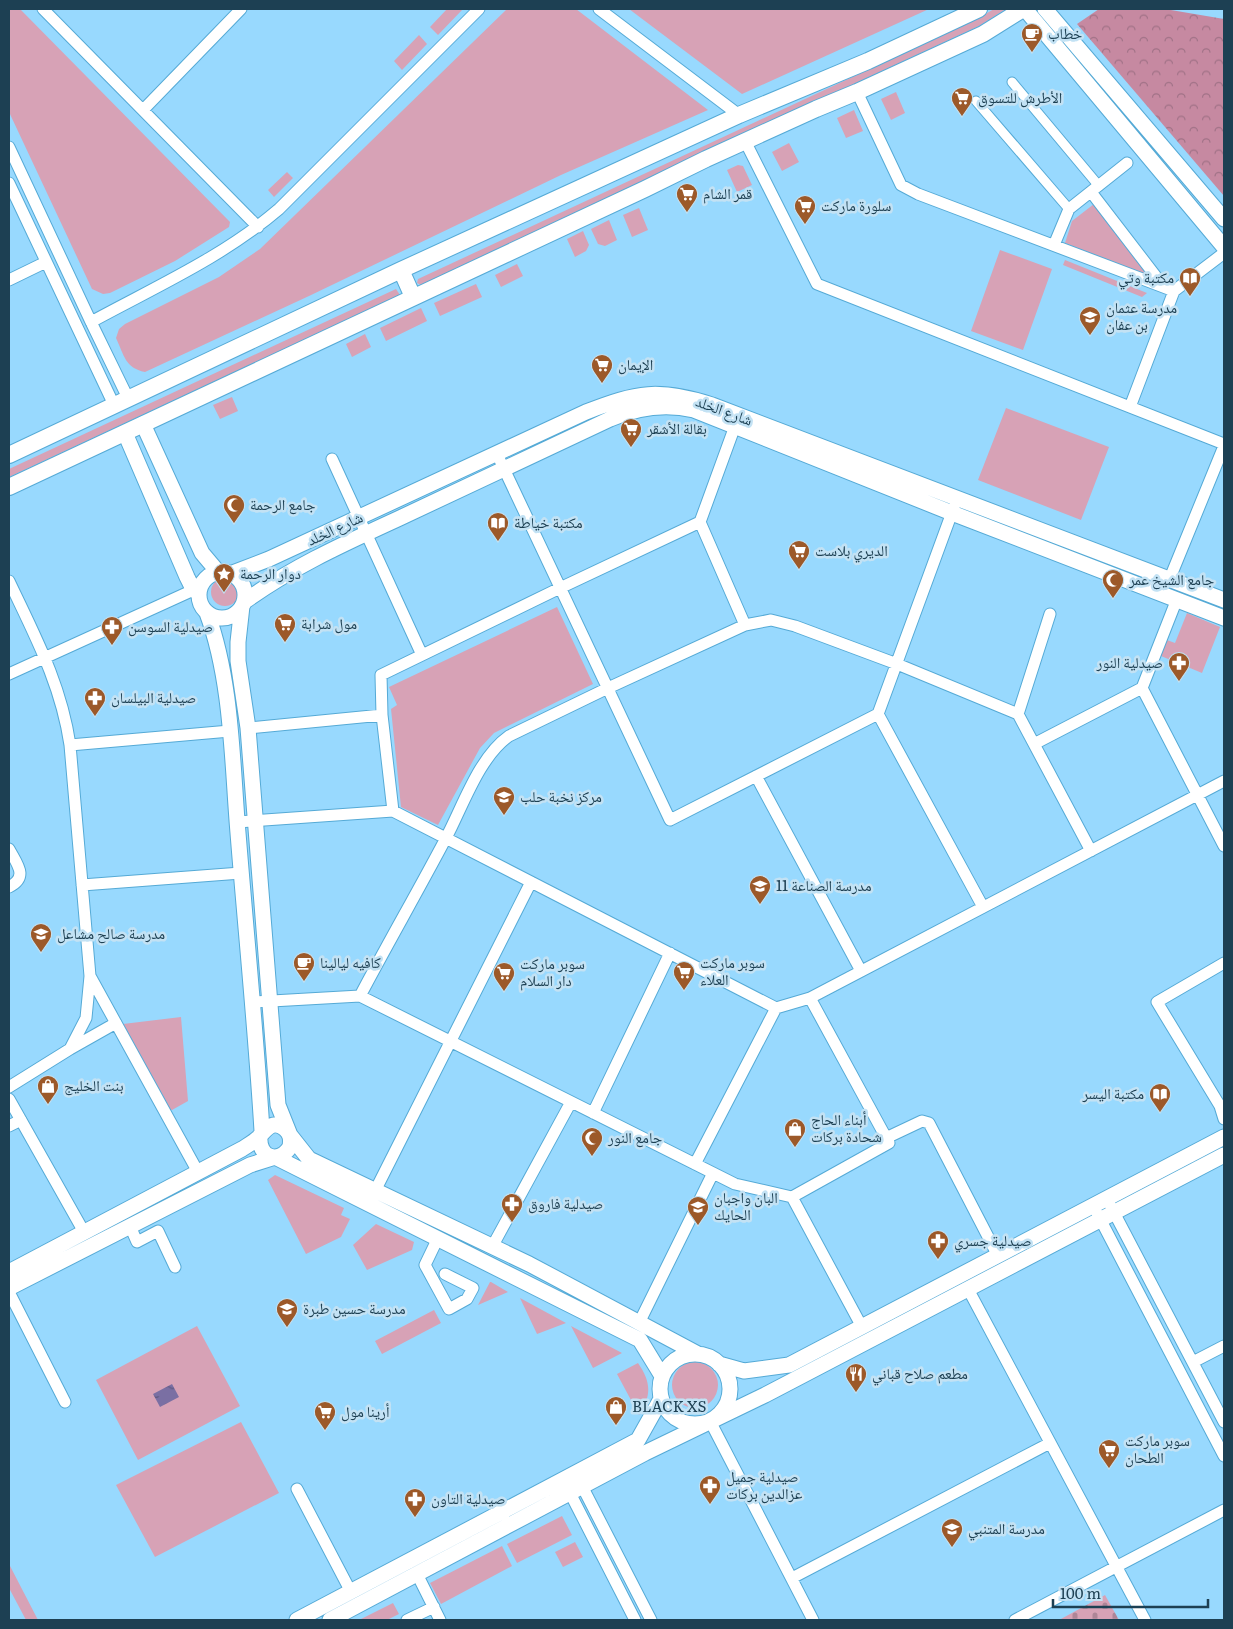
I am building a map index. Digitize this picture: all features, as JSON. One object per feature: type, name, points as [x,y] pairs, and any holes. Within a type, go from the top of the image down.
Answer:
[{"type":"main road","points":[[9,454],[401,270],[739,115],[868,61],[979,9]]},
{"type":"main road","points":[[9,487],[745,141],[983,34],[1024,9]]},
{"type":"main road","points":[[868,61],[876,83]]},
{"type":"main road","points":[[401,270],[414,297]]},
{"type":"street","points":[[43,9],[258,227]]},
{"type":"street","points":[[91,322],[232,245],[258,227],[279,209],[479,9]]},
{"type":"street","points":[[599,9],[739,115]]},
{"type":"street","points":[[1024,9],[1224,247]]},
{"type":"street","points":[[1045,9],[1224,219]]},
{"type":"street","points":[[142,110],[237,10]]},
{"type":"street","points":[[1012,82],[1169,289]]},
{"type":"street","points":[[857,92],[901,185],[918,194],[1169,289]]},
{"type":"street","points":[[976,101],[1070,209]]},
{"type":"street","points":[[745,141],[817,284],[1224,445],[1170,578]]},
{"type":"street","points":[[10,151],[91,322],[121,401]]},
{"type":"street","points":[[1054,245],[1070,209],[1127,163]]},
{"type":"street","points":[[9,183],[46,262],[121,401]]},
{"type":"street","points":[[1130,407],[1169,289],[1224,253]]},
{"type":"street","points":[[9,280],[46,262]]},
{"type":"street","name":"شارع الخلد","points":[[224,573],[269,560],[608,404],[630,396],[650,393],[693,399],[712,405],[1224,600]]},
{"type":"street","points":[[125,433],[197,590],[202,608],[207,613],[219,618],[233,616],[243,604],[267,585],[292,571],[629,410],[648,406],[682,407],[735,426],[952,513],[1224,618]]},
{"type":"street","points":[[9,1288],[250,1165],[281,1156],[290,1148],[290,1135],[278,1105],[248,728],[238,661],[238,642],[245,593],[237,578],[224,573],[202,553],[143,424]]},
{"type":"street","points":[[735,426],[700,522],[745,625]]},
{"type":"street","points":[[497,454],[670,820],[878,714],[958,498]]},
{"type":"street","points":[[332,459],[422,655]]},
{"type":"street","points":[[393,811],[382,714],[381,675],[700,522]]},
{"type":"street","points":[[9,674],[197,590],[211,575],[224,573]]},
{"type":"street","points":[[9,581],[58,690],[70,745],[90,976],[86,1018],[70,1049]]},
{"type":"street","points":[[1034,744],[1142,688],[1177,599]]},
{"type":"street","points":[[207,613],[222,664],[230,731],[252,1002],[261,1134],[259,1144],[262,1151],[268,1156],[275,1157],[640,1340],[662,1376]]},
{"type":"street","points":[[1018,714],[1050,614]]},
{"type":"street","points":[[360,996],[486,760],[498,743],[608,688],[745,625],[771,620],[795,626],[897,664],[1018,714],[1091,850]]},
{"type":"street","points":[[1142,688],[1224,846]]},
{"type":"street","points":[[248,728],[382,714]]},
{"type":"street","points":[[878,714],[983,907]]},
{"type":"street","points":[[70,745],[230,731]]},
{"type":"street","points":[[756,776],[861,971]]},
{"type":"street","points":[[237,822],[393,811],[776,1008],[810,998],[1224,780]]},
{"type":"street","points":[[9,849],[20,871],[20,878],[16,884],[9,888]]},
{"type":"street","points":[[82,885],[242,873]]},
{"type":"street","points":[[375,1191],[531,882]]},
{"type":"street","points":[[593,1113],[670,953]]},
{"type":"street","points":[[1224,963],[1157,1002],[1220,1106],[1224,1119]]},
{"type":"street","points":[[90,976],[198,1172]]},
{"type":"street","points":[[252,1002],[360,996],[735,1184],[792,1197],[889,1143],[810,998]]},
{"type":"street","points":[[694,1164],[776,1008]]},
{"type":"street","points":[[9,1087],[116,1023]]},
{"type":"street","points":[[9,1100],[84,1232]]},
{"type":"street","points":[[492,1247],[572,1102]]},
{"type":"street","points":[[9,1126],[21,1120]]},
{"type":"street","points":[[886,1138],[922,1121],[929,1123],[1004,1252],[1018,1263]]},
{"type":"street","points":[[9,1272],[242,1149],[268,1127],[274,1125],[286,1130],[308,1159],[529,1264],[698,1354],[710,1357],[726,1373],[730,1384],[730,1395],[723,1410],[710,1422],[699,1425],[687,1424],[675,1419],[661,1400],[660,1388],[662,1376],[668,1366],[677,1359],[687,1355],[698,1354]]},
{"type":"street","points":[[719,1364],[744,1371],[789,1365],[1224,1137]]},
{"type":"street","points":[[330,1620],[645,1453],[765,1395],[1224,1155]]},
{"type":"street","points":[[639,1323],[713,1173]]},
{"type":"street","points":[[792,1197],[862,1327]]},
{"type":"street","points":[[1100,1202],[1114,1212],[1224,1422]]},
{"type":"street","points":[[1100,1202],[1100,1220],[1224,1456]]},
{"type":"street","points":[[130,1226],[138,1242],[158,1231],[175,1267]]},
{"type":"street","points":[[438,1238],[425,1265],[449,1309],[467,1300],[473,1288],[445,1274]]},
{"type":"street","points":[[469,1254],[476,1239]]},
{"type":"street","points":[[968,1289],[1146,1620]]},
{"type":"street","points":[[9,1292],[64,1402]]},
{"type":"street","points":[[1193,1362],[1224,1346]]},
{"type":"street","points":[[297,1620],[638,1440],[661,1400]]},
{"type":"street","points":[[710,1422],[813,1620]]},
{"type":"street","points":[[792,1578],[1050,1443]]},
{"type":"street","points":[[297,1489],[351,1592]]},
{"type":"street","points":[[576,1490],[635,1620]]},
{"type":"street","points":[[576,1490],[651,1620]]},
{"type":"street","points":[[1015,1620],[1224,1510]]},
{"type":"street","points":[[417,1574],[440,1620]]},
{"type":"street","points":[[407,1620],[434,1607]]},
{"type":"green space","points":[[9,9],[20,9],[230,222],[229,227],[175,261],[110,293],[103,294],[92,289],[9,112]]},
{"type":"green space","points":[[447,9],[463,9],[438,35],[430,27]]},
{"type":"green space","points":[[507,9],[576,9],[708,110],[561,175],[309,296],[145,372],[129,364],[116,338],[119,329],[125,324],[219,277],[260,249]]},
{"type":"green space","points":[[629,9],[929,9],[742,94]]},
{"type":"green space","points":[[994,9],[1006,9],[979,26],[421,285],[417,283],[418,279],[977,19]]},
{"type":"green space","points":[[1099,9],[1165,9],[1224,19],[1224,196],[1077,24]]},
{"type":"green space","points":[[419,35],[427,44],[402,70],[394,61]]},
{"type":"green space","points":[[896,92],[905,113],[891,120],[881,99]]},
{"type":"green space","points":[[854,110],[863,131],[846,138],[837,118]]},
{"type":"green space","points":[[789,143],[799,162],[782,171],[772,152]]},
{"type":"green space","points":[[738,165],[743,166],[752,185],[737,192],[727,170]]},
{"type":"green space","points":[[287,172],[293,178],[274,197],[268,190]]},
{"type":"green space","points":[[1094,204],[1154,278],[1065,243],[1072,221]]},
{"type":"green space","points":[[639,208],[648,230],[632,237],[623,215]]},
{"type":"green space","points":[[609,220],[617,240],[605,246],[598,244],[591,229]]},
{"type":"green space","points":[[583,231],[589,245],[586,251],[575,257],[567,239]]},
{"type":"green space","points":[[1000,250],[1052,269],[1023,350],[971,331]]},
{"type":"green space","points":[[1065,260],[1147,293],[1142,297],[1063,265]]},
{"type":"green space","points":[[517,264],[523,276],[501,287],[495,275]]},
{"type":"green space","points":[[476,284],[482,297],[440,316],[434,303]]},
{"type":"green space","points":[[396,289],[400,295],[9,477],[9,469]]},
{"type":"green space","points":[[421,308],[427,321],[386,341],[380,328]]},
{"type":"green space","points":[[365,334],[371,347],[352,357],[346,344]]},
{"type":"green space","points":[[232,397],[238,411],[220,419],[213,405]]},
{"type":"green space","points":[[1006,408],[1109,447],[1081,520],[978,480]]},
{"type":"green space","points":[[225,578],[235,582],[239,592],[235,602],[225,606],[215,602],[211,592],[215,582]]},
{"type":"green space","points":[[557,607],[593,684],[494,733],[480,748],[438,825],[401,807],[391,709],[397,705],[389,687]]},
{"type":"green space","points":[[1187,613],[1220,627],[1202,673],[1161,656],[1167,640],[1175,643]]},
{"type":"green space","points":[[181,1017],[188,1101],[172,1110],[166,1108],[123,1024]]},
{"type":"green space","points":[[275,1175],[344,1208],[341,1215],[350,1219],[341,1237],[306,1254],[268,1180]]},
{"type":"green space","points":[[376,1224],[414,1242],[412,1250],[367,1270],[353,1245]]},
{"type":"green space","points":[[490,1282],[508,1292],[478,1305]]},
{"type":"green space","points":[[520,1298],[566,1323],[537,1334]]},
{"type":"green space","points":[[434,1310],[441,1323],[382,1354],[375,1341]]},
{"type":"green space","points":[[197,1326],[240,1406],[138,1460],[96,1380]]},
{"type":"green space","points":[[571,1326],[622,1353],[593,1368]]},
{"type":"green space","points":[[695,1362],[708,1366],[714,1372],[718,1385],[714,1398],[708,1404],[695,1408],[682,1404],[676,1398],[672,1385],[676,1372],[682,1366]]},
{"type":"green space","points":[[638,1363],[645,1376],[648,1389],[646,1401],[639,1415],[617,1374]]},
{"type":"green space","points":[[241,1422],[279,1493],[155,1557],[116,1485]]},
{"type":"green space","points":[[562,1516],[572,1535],[517,1563],[507,1544]]},
{"type":"green space","points":[[575,1542],[583,1557],[563,1567],[555,1552]]},
{"type":"green space","points":[[502,1546],[512,1566],[441,1604],[430,1583]]},
{"type":"green space","points":[[9,1564],[38,1620],[26,1620],[9,1588]]},
{"type":"green space","points":[[1105,1595],[1119,1620],[1059,1620]]},
{"type":"green space","points":[[393,1603],[399,1614],[387,1620],[359,1620]]},
{"type":"water","points":[[172,1384],[179,1397],[160,1407],[153,1394]]},
{"type":"place","name":"خطاب","points":[[1032,53]]},
{"type":"place","name":"الأطرش للتسوق","points":[[962,117]]},
{"type":"place","name":"قمر الشام","points":[[687,213]]},
{"type":"place","name":"سلورة ماركت","points":[[805,225]]},
{"type":"place","name":"مكتبة وتي","points":[[1190,297]]},
{"type":"place","name":"مدرسة عثمان بن عفان","points":[[1090,336]]},
{"type":"place","name":"الإيمان","points":[[602,384]]},
{"type":"place","name":"بقالة الأشقر","points":[[631,448]]},
{"type":"place","name":"جامع الرحمة","points":[[234,524]]},
{"type":"place","name":"مكتبة خياطة","points":[[498,542]]},
{"type":"place","name":"الديري بلاست","points":[[799,570]]},
{"type":"place","name":"دوار الرحمة","points":[[224,593]]},
{"type":"place","name":"جامع الشيخ عمر","points":[[1113,599]]},
{"type":"place","name":"مول شرابة","points":[[285,643]]},
{"type":"place","name":"صيدلية السوسن","points":[[112,646]]},
{"type":"place","name":"صيدلية النور","points":[[1179,682]]},
{"type":"place","name":"صيدلية البيلسان","points":[[95,717]]},
{"type":"place","name":"مركز نخبة حلب","points":[[504,816]]},
{"type":"place","name":"مدرسة الصناعة 11","points":[[760,905]]},
{"type":"place","name":"مدرسة صالح مشاعل","points":[[41,953]]},
{"type":"place","name":"كافيه ليالينا","points":[[304,982]]},
{"type":"place","name":"سوبر ماركت العلاء","points":[[684,991]]},
{"type":"place","name":"سوبر ماركت دار السلام","points":[[504,992]]},
{"type":"place","name":"بنت الخليج","points":[[48,1105]]},
{"type":"place","name":"مكتبة اليسر","points":[[1160,1113]]},
{"type":"place","name":"أبناء الحاج شحادة بركات","points":[[795,1148]]},
{"type":"place","name":"جامع النور","points":[[592,1157]]},
{"type":"place","name":"صيدلية فاروق","points":[[512,1223]]},
{"type":"place","name":"البان واجبان الحايك","points":[[698,1226]]},
{"type":"place","name":"صيدلية جسري","points":[[938,1260]]},
{"type":"place","name":"مدرسة حسين طبرة","points":[[287,1328]]},
{"type":"place","name":"مطعم صلاح قباني","points":[[856,1393]]},
{"type":"place","name":"BLACK XS","points":[[616,1426]]},
{"type":"place","name":"أرينا مول","points":[[325,1431]]},
{"type":"place","name":"سوبر ماركت الطحان","points":[[1109,1469]]},
{"type":"place","name":"صيدلية جميل عزالدين بركات","points":[[710,1505]]},
{"type":"place","name":"صيدلية التاون","points":[[415,1518]]},
{"type":"place","name":"مدرسة المتنبي","points":[[952,1548]]}]
